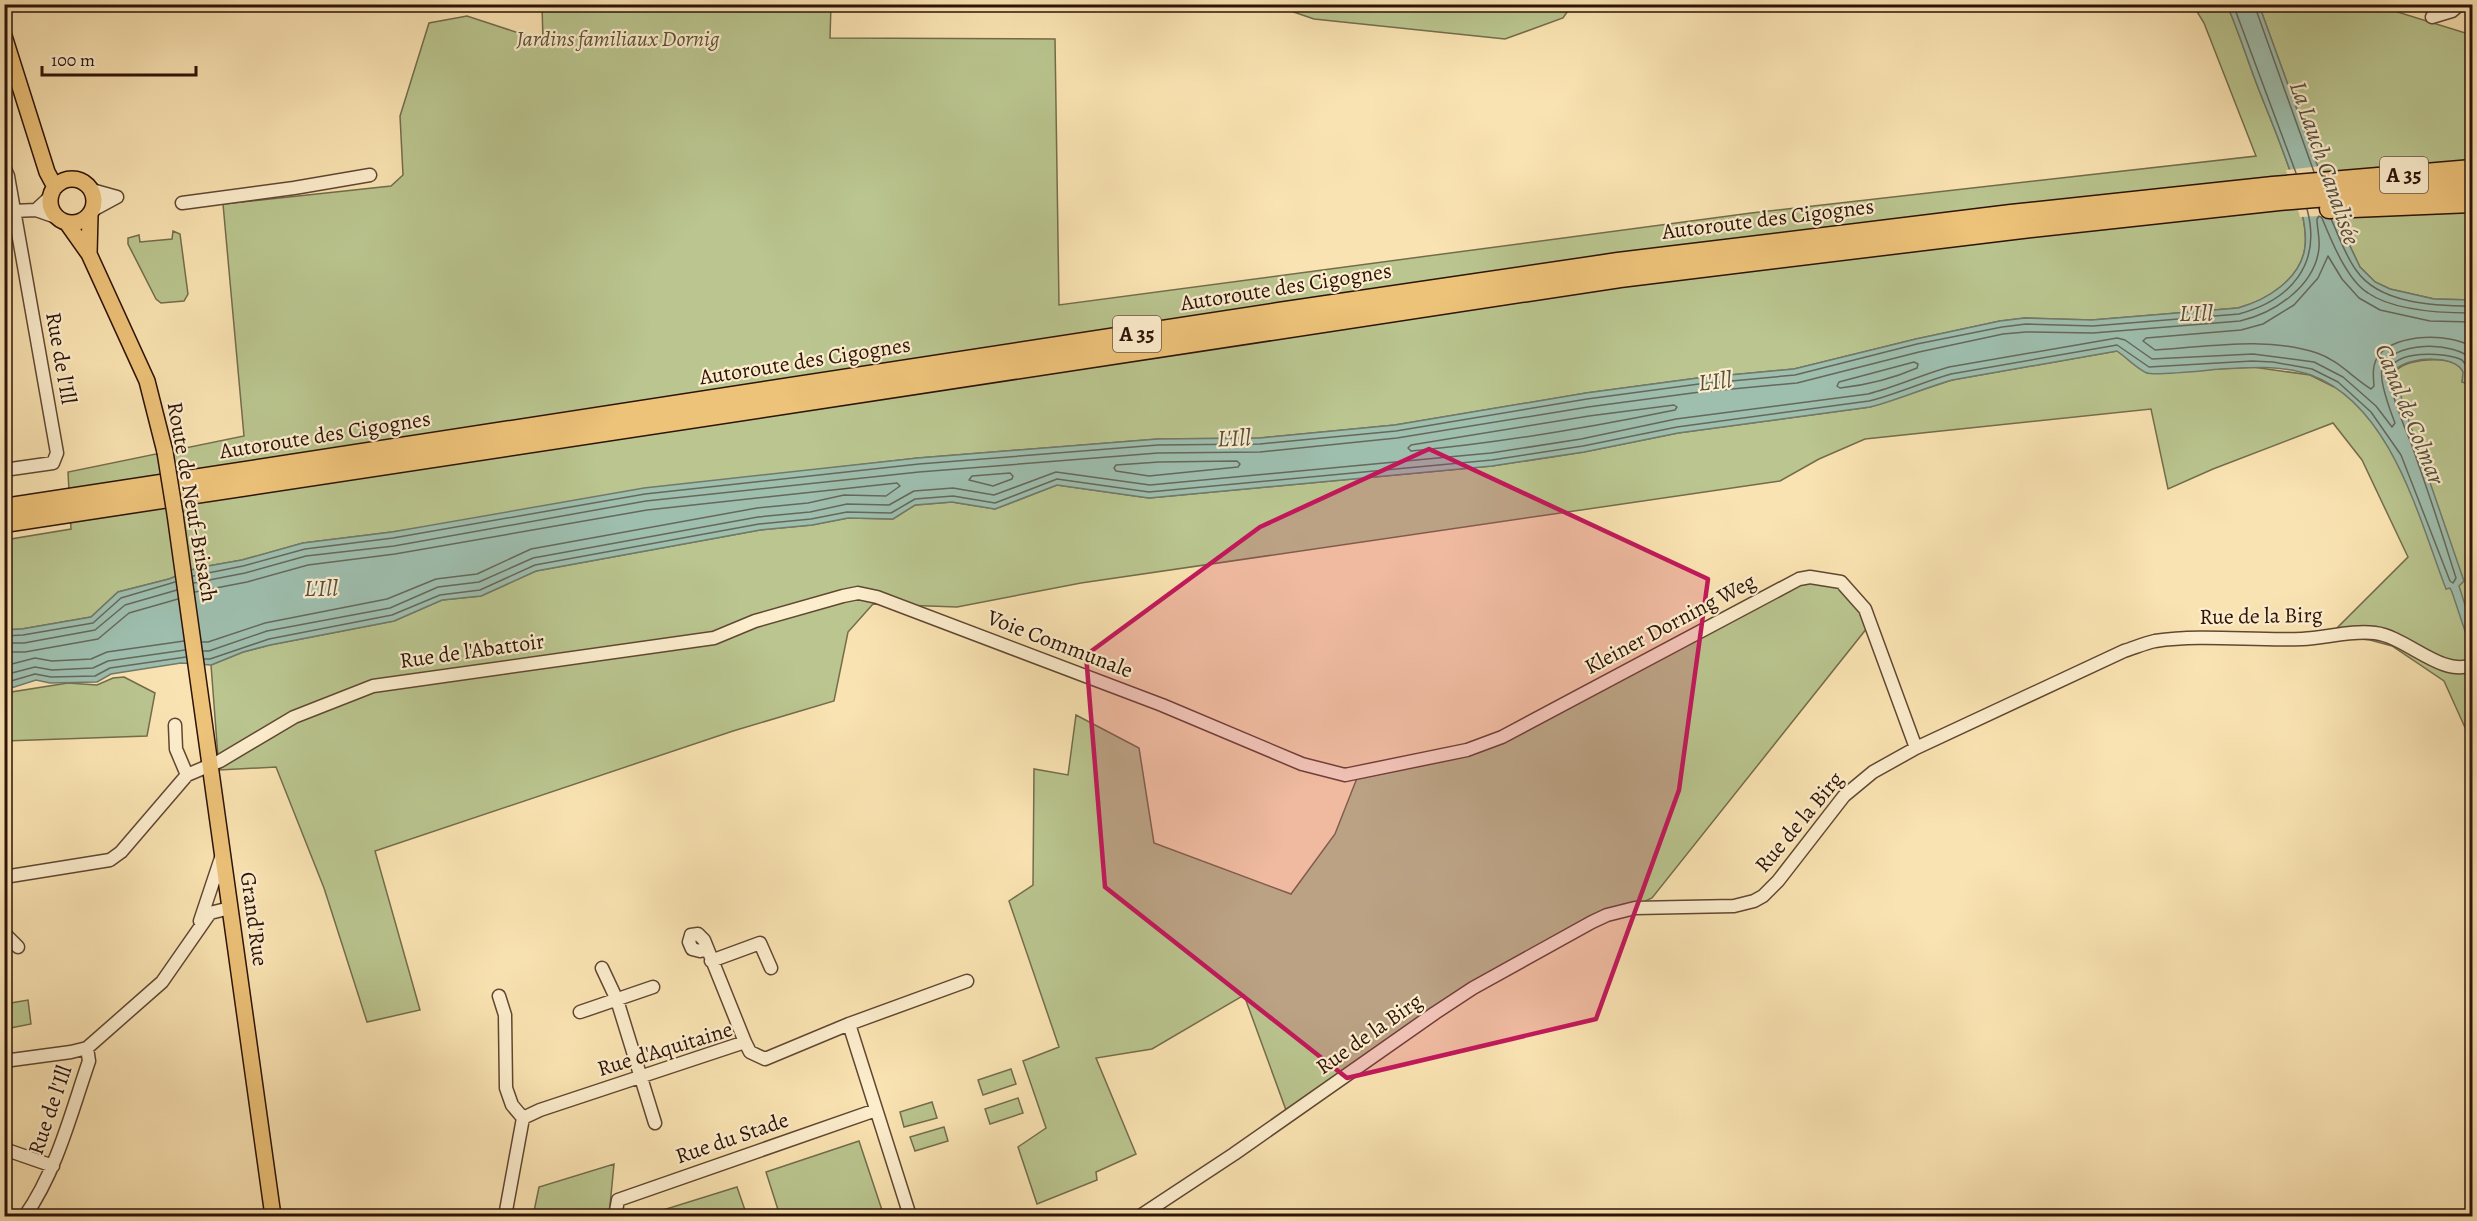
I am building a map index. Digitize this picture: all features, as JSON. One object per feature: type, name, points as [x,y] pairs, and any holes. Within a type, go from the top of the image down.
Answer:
[{"type":"highway","name":"Autoroute des Cigognes","points":[[2341,194],[2472,169]]},
{"type":"highway","name":"Autoroute des Cigognes","points":[[4,508],[1618,262],[1999,215],[2278,200],[2472,185]]},
{"type":"highway","points":[[2341,194],[2472,203]]},
{"type":"highway","name":"Autoroute des Cigognes","points":[[4,523],[1620,278],[1991,232],[2221,208],[2237,215],[2278,200]]},
{"type":"main road","points":[[4,36],[8,67],[42,152],[53,192],[51,207],[61,220],[80,223],[92,212],[95,200],[92,190],[84,182],[73,179],[56,167],[42,152]]},
{"type":"main road","points":[[53,192],[63,181],[73,179]]},
{"type":"main road","name":"Route de Neuf-Brisach","points":[[89,254],[92,212]]},
{"type":"main road","name":"Route de Neuf-Brisach","points":[[61,220],[89,254],[147,381],[165,452],[190,627]]},
{"type":"main road","name":"Grand'Rue","points":[[190,627],[273,1216]]},
{"type":"street","points":[[2432,17],[2452,11],[2460,4]]},
{"type":"street","name":"Rue de l'Ill","points":[[4,167],[8,176],[57,453],[53,463],[4,470]]},
{"type":"street","points":[[182,202],[294,188],[370,175]]},
{"type":"street","points":[[92,190],[117,198],[92,212]]},
{"type":"street","points":[[36,210],[53,192]]},
{"type":"street","points":[[13,211],[36,210],[61,220]]},
{"type":"street","name":"Kleiner Dorning Weg","points":[[1345,775],[1467,750],[1502,737],[1799,579],[1810,577],[1840,582],[1865,609],[1916,748]]},
{"type":"street","name":"Voie Communale","points":[[755,621],[858,593],[877,597],[1162,705],[1302,764],[1345,775]]},
{"type":"street","name":"Rue de l'Abattoir","points":[[187,775],[193,770],[209,767],[294,717],[373,686],[714,638],[755,621]]},
{"type":"street","name":"Rue de la Birg","points":[[1140,1216],[1454,1001],[1592,922],[1607,915],[1635,908],[1734,906],[1763,896],[1785,873],[1854,787],[1883,765],[2124,651],[2153,642],[2187,639],[2304,639],[2339,634],[2375,633],[2397,640],[2441,663],[2453,667],[2470,666]]},
{"type":"street","points":[[4,877],[110,860],[122,852],[187,775],[176,749],[175,725]]},
{"type":"street","points":[[199,925],[222,853]]},
{"type":"street","points":[[203,910],[212,898],[229,902]]},
{"type":"street","points":[[4,1061],[87,1048],[162,982],[199,925],[210,913],[229,902]]},
{"type":"street","points":[[4,933],[18,947]]},
{"type":"street","points":[[711,962],[760,943],[771,968]]},
{"type":"street","points":[[707,949],[745,1042]]},
{"type":"street","points":[[602,968],[617,1000],[656,1123]]},
{"type":"street","points":[[910,1216],[849,1024],[967,981]]},
{"type":"street","points":[[580,1012],[653,987]]},
{"type":"street","points":[[499,996],[505,1016],[506,1088],[512,1106],[523,1118],[505,1216]]},
{"type":"street","name":"Rue d'Aquitaine","points":[[523,1118],[540,1110],[745,1042],[750,1052],[765,1059],[849,1024]]},
{"type":"street","name":"Rue de l'Ill","points":[[25,1216],[45,1185],[53,1166],[89,1060],[87,1048]]},
{"type":"street","name":"Rue du Stade","points":[[615,1216],[618,1200],[876,1110]]},
{"type":"street","points":[[4,1149],[53,1166]]},
{"type":"highlighted area","points":[[1429,449],[1708,579],[1679,790],[1596,1019],[1347,1078],[1105,887],[1086,655],[1260,527]]},
{"type":"green space","name":"Jardins familiaux Dornig","points":[[542,5],[831,5],[830,38],[1055,39],[1059,305],[1751,213],[2256,156],[2204,23],[2193,5],[2227,5],[2289,168],[2302,212],[2305,247],[2297,269],[2290,278],[2271,294],[2238,308],[2092,320],[2025,318],[2000,321],[1794,369],[1698,378],[1586,393],[1395,425],[1260,438],[1158,439],[918,458],[814,470],[303,543],[242,560],[197,568],[169,579],[118,592],[91,617],[5,630],[5,540],[71,529],[68,472],[244,436],[223,204],[391,186],[403,175],[400,116],[429,23],[467,16],[543,41]]},
{"type":"green space","points":[[1273,5],[1572,5],[1563,18],[1505,39],[1314,19]]},
{"type":"green space","points":[[2259,5],[2375,5],[2472,35],[2472,300],[2434,299],[2390,289],[2375,282],[2360,267],[2336,217]]},
{"type":"green space","points":[[173,231],[180,234],[188,294],[184,301],[161,303],[156,299],[128,244],[128,238],[139,235],[140,242],[172,239]]},
{"type":"green space","points":[[2117,351],[2147,373],[2253,367],[2310,375],[2334,387],[2395,373],[2399,368],[2416,361],[2449,361],[2462,368],[2464,373],[2462,382],[2472,385],[2472,743],[2444,681],[2392,646],[2370,640],[2329,636],[2408,557],[2362,460],[2333,423],[2213,469],[2168,489],[2151,409],[1865,439],[1819,459],[1780,481],[1081,583],[957,607],[873,604],[848,632],[834,701],[733,731],[375,851],[420,1010],[367,1022],[324,888],[276,767],[219,770],[211,665],[243,652],[270,645],[394,621],[442,600],[481,596],[536,571],[760,530],[812,525],[848,518],[893,519],[915,505],[952,502],[995,509],[1057,485],[1149,498],[1492,466],[1584,452],[1678,433],[1870,407],[1952,380]]},
{"type":"green space","points":[[1803,580],[1849,582],[1867,628],[1652,898],[1502,969],[1286,1110],[1244,995],[1152,1049],[1096,1058],[1136,1154],[1096,1172],[1097,1180],[1037,1204],[1018,1147],[1046,1128],[1023,1061],[1059,1047],[1009,901],[1033,885],[1034,769],[1068,775],[1076,715],[1139,748],[1154,843],[1291,894],[1335,834],[1357,778],[1505,733]]},
{"type":"green space","points":[[124,677],[155,693],[147,736],[5,741],[5,693],[68,683],[97,685],[113,678]]},
{"type":"green space","points":[[28,1000],[31,1024],[5,1029],[5,1004]]},
{"type":"green space","points":[[1011,1069],[1016,1084],[983,1095],[978,1080]]},
{"type":"green space","points":[[1018,1098],[1023,1113],[990,1124],[985,1109]]},
{"type":"green space","points":[[932,1102],[937,1118],[904,1127],[900,1112]]},
{"type":"green space","points":[[944,1127],[948,1141],[915,1151],[910,1137]]},
{"type":"green space","points":[[859,1141],[884,1216],[780,1216],[766,1172]]},
{"type":"green space","points":[[614,1164],[609,1216],[533,1216],[539,1187]]},
{"type":"green space","points":[[737,1187],[747,1216],[650,1216],[650,1214]]},
{"type":"water","name":"L'Ill","points":[[2227,5],[2259,5],[2336,217],[2360,267],[2375,282],[2390,289],[2434,299],[2472,300],[2472,385],[2462,382],[2463,372],[2458,366],[2442,360],[2412,361],[2397,368],[2395,373],[2404,407],[2464,581],[2459,586],[2472,627],[2472,652],[2452,592],[2450,588],[2446,589],[2398,466],[2362,411],[2339,390],[2311,375],[2278,368],[2152,374],[2139,369],[2117,351],[1952,380],[1870,407],[1678,433],[1584,452],[1492,466],[1149,498],[1057,485],[995,509],[952,502],[915,505],[893,519],[848,518],[812,525],[760,530],[536,571],[481,596],[442,600],[394,621],[270,645],[243,652],[211,665],[181,663],[111,674],[97,682],[50,683],[36,680],[5,690],[4,630],[91,617],[118,592],[169,579],[197,568],[242,560],[303,543],[392,532],[644,488],[918,458],[1158,439],[1260,438],[1395,425],[1586,393],[1698,378],[1794,369],[2000,321],[2025,318],[2092,320],[2238,308],[2271,294],[2290,278],[2302,258],[2305,231],[2289,168]]},
{"type":"pier","points":[[2321,166],[2339,215],[2300,217],[2286,170]]},
{"type":"water label","name":"La Lauch Canalisée","points":[[2325,163]]},
{"type":"water label","name":"Canal de Colmar","points":[[2410,414]]}]
